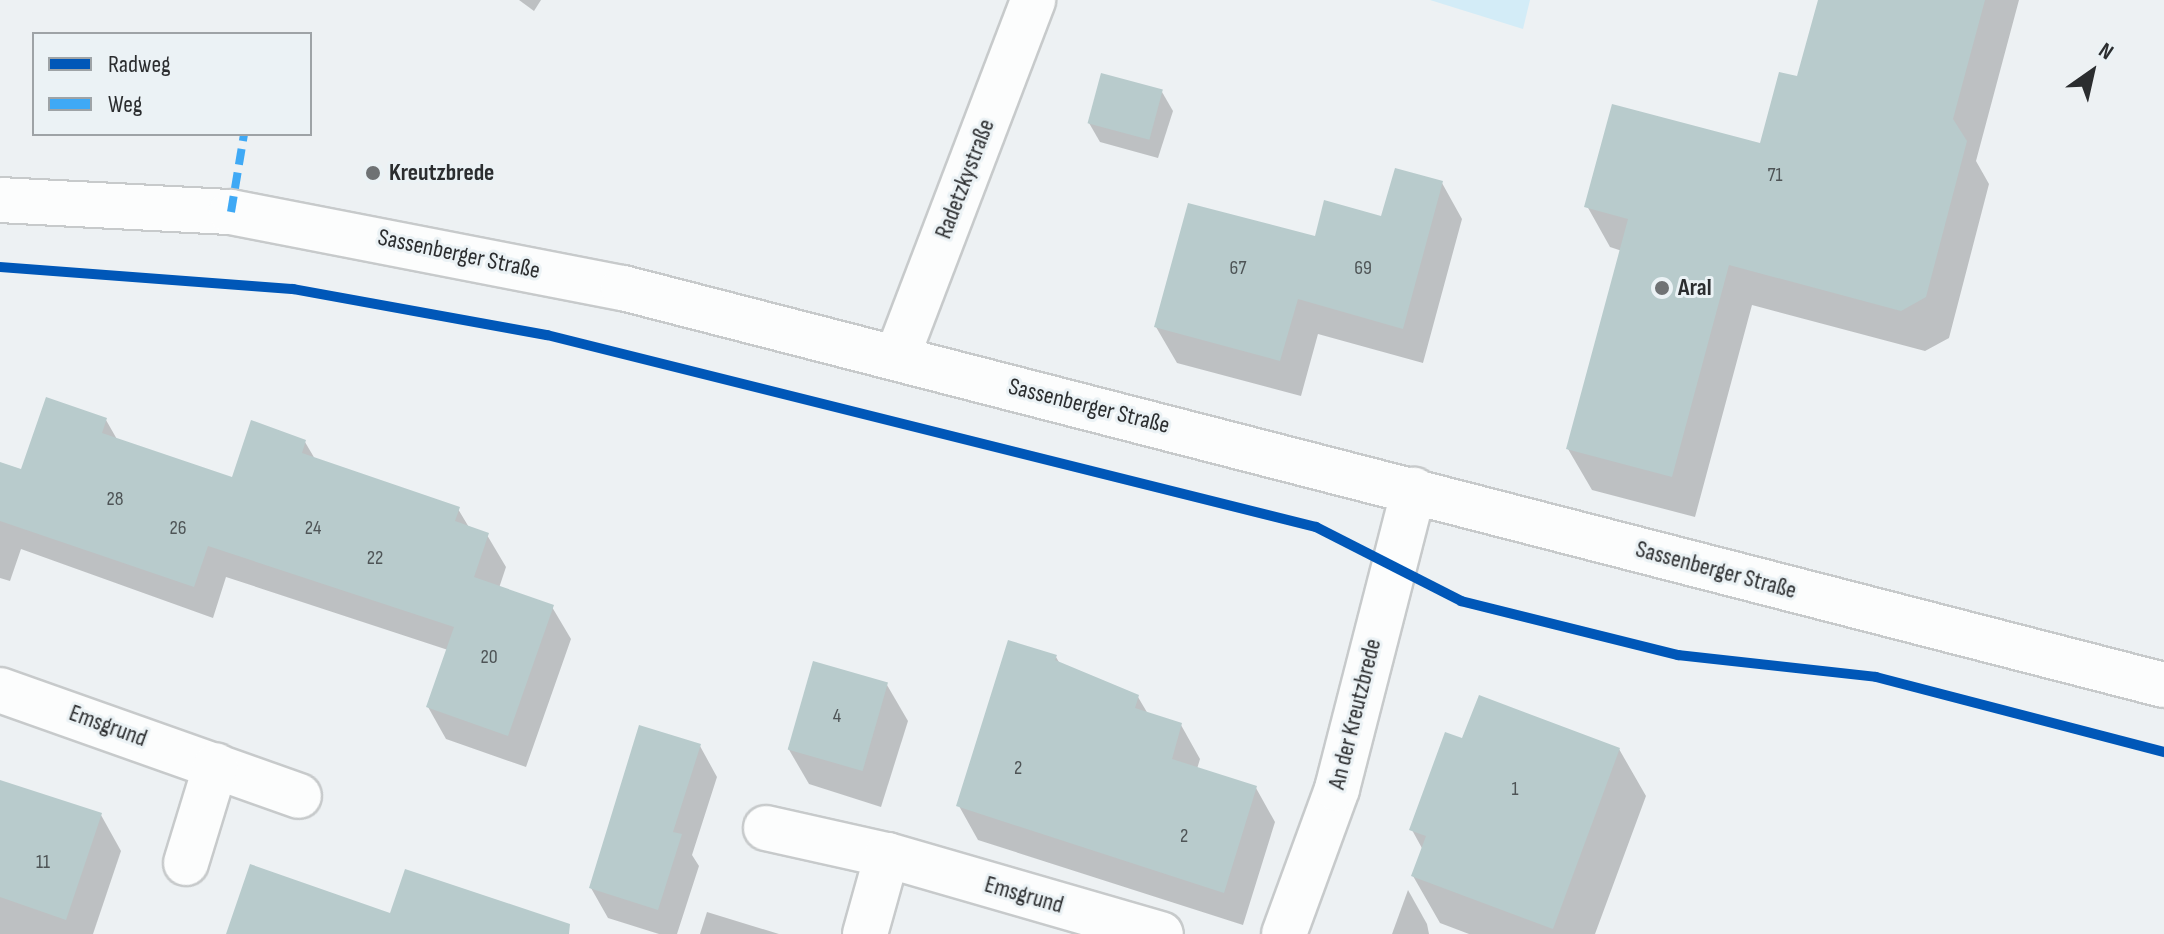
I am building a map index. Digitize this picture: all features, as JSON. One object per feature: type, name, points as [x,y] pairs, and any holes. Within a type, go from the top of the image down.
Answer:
[{"type":"street","name":"Radetzkystraße","points":[[897,357],[1033,0]]},
{"type":"street","name":"Sassenberger Straße","points":[[0,200],[231,212],[361,233],[623,288],[2164,685]]},
{"type":"street","name":"An der Kreutzbrede","points":[[1284,934],[1337,789],[1414,490]]},
{"type":"street","name":"Emsgrund","points":[[0,690],[299,796]]},
{"type":"street","points":[[186,863],[216,765]]},
{"type":"street","name":"Emsgrund","points":[[766,828],[887,855],[1161,934]]},
{"type":"street","points":[[865,934],[887,855]]},
{"type":"shaded area","points":[[1430,0],[1530,0],[1523,29]]},
{"type":"building","points":[[1818,0],[1985,0],[1953,119],[1967,141],[1926,297],[1901,311],[1729,265],[1672,477],[1566,449],[1628,219],[1584,207],[1612,104],[1760,143],[1779,72],[1797,76]]},
{"type":"building","points":[[1101,73],[1163,90],[1149,140],[1088,123]]},
{"type":"building","points":[[1395,168],[1443,181],[1403,329],[1298,299],[1280,361],[1154,327],[1188,203],[1315,236],[1324,200],[1381,216]]},
{"type":"building","points":[[46,397],[107,418],[102,433],[232,477],[251,420],[306,440],[302,453],[460,507],[455,521],[489,533],[474,577],[554,605],[508,736],[426,707],[454,627],[208,546],[194,587],[0,521],[0,462],[21,469]]},
{"type":"building","points":[[1008,640],[1057,655],[1055,660],[1139,695],[1135,708],[1182,723],[1172,759],[1257,786],[1224,893],[956,806]]},
{"type":"building","points":[[813,661],[888,682],[863,771],[788,749]]},
{"type":"building","points":[[1479,695],[1620,748],[1553,929],[1411,876],[1426,836],[1409,830],[1445,732],[1462,738]]},
{"type":"building","points":[[639,725],[701,744],[673,832],[682,834],[658,910],[589,888]]},
{"type":"building","points":[[0,780],[102,813],[66,920],[0,897]]},
{"type":"building","points":[[250,864],[390,913],[405,869],[570,924],[569,934],[226,934]]},
{"type":"marked path","points":[[231,212],[244,136]]},
{"type":"cycle path","points":[[0,267],[293,289],[547,335],[1316,527],[1461,601],[1678,655],[1876,677],[2164,752]]},
{"type":"place","name":"Kreutzbrede","points":[[373,173]]},
{"type":"place","name":"Aral","points":[[1662,288]]}]
